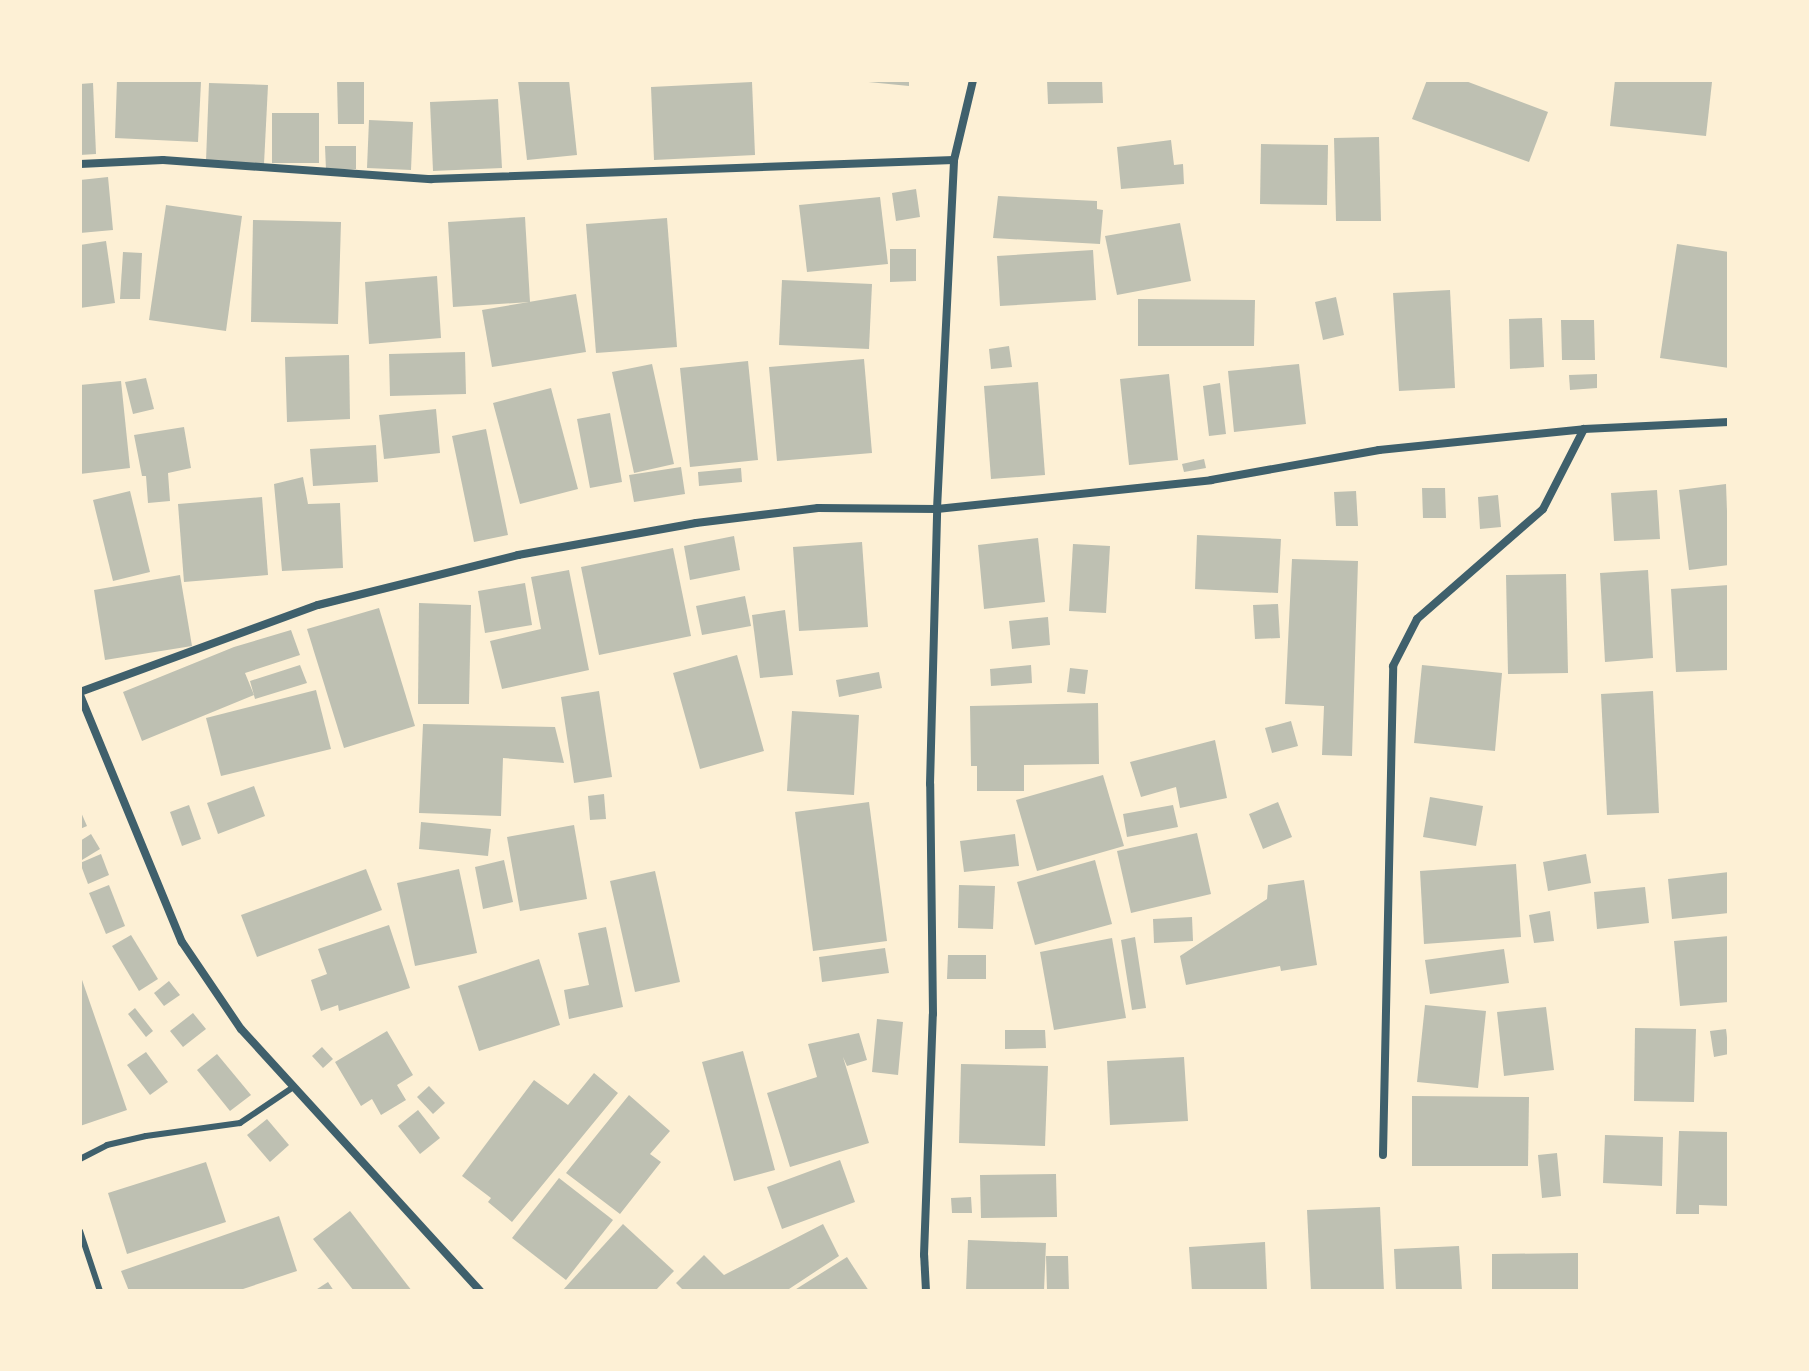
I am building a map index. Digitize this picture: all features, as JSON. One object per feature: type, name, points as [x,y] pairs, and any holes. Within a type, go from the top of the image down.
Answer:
[{"type":"street","points":[[926,1291],[924,1255],[933,1014],[930,784],[937,509],[954,160],[973,80]]},
{"type":"street","points":[[80,164],[163,160],[431,179],[954,160]]},
{"type":"street","points":[[480,1291],[241,1029],[182,942],[80,693],[318,605],[518,555],[696,523],[818,508],[937,509],[1211,480],[1379,450],[1584,429],[1729,422]]},
{"type":"street","points":[[1383,1155],[1393,666],[1417,619],[1543,509],[1584,429]]},
{"type":"lane","points":[[80,1159],[107,1145],[146,1136],[240,1123],[292,1088]]},
{"type":"lane","points":[[80,1231],[100,1291]]},
{"type":"building","points":[[117,80],[201,82],[198,142],[115,138]]},
{"type":"building","points":[[337,80],[364,80],[364,124],[338,124]]},
{"type":"building","points":[[518,80],[569,80],[577,155],[527,160]]},
{"type":"building","points":[[848,80],[909,80],[909,86]]},
{"type":"building","points":[[1047,80],[1102,80],[1103,103],[1048,104]]},
{"type":"building","points":[[1427,80],[1463,80],[1548,112],[1529,162],[1412,119]]},
{"type":"building","points":[[1615,80],[1712,82],[1706,136],[1610,126]]},
{"type":"building","points":[[752,82],[755,155],[654,160],[651,87]]},
{"type":"building","points":[[93,83],[96,154],[80,155],[80,84]]},
{"type":"building","points":[[209,83],[268,85],[264,164],[206,161]]},
{"type":"building","points":[[498,99],[502,168],[433,171],[430,102]]},
{"type":"building","points":[[272,113],[319,113],[319,163],[272,163]]},
{"type":"building","points":[[369,120],[413,122],[411,170],[367,168]]},
{"type":"building","points":[[1379,137],[1381,221],[1336,221],[1334,138]]},
{"type":"building","points":[[1171,140],[1174,165],[1183,164],[1184,184],[1121,189],[1117,147]]},
{"type":"building","points":[[1261,144],[1328,145],[1327,205],[1260,204]]},
{"type":"building","points":[[325,146],[356,146],[356,169],[326,170]]},
{"type":"building","points":[[108,177],[113,230],[80,233],[80,180]]},
{"type":"building","points":[[916,189],[920,217],[896,221],[892,193]]},
{"type":"building","points":[[998,196],[1097,201],[1097,209],[1103,210],[1100,244],[993,238]]},
{"type":"building","points":[[880,197],[888,264],[807,272],[799,205]]},
{"type":"building","points":[[166,205],[242,216],[226,331],[149,320]]},
{"type":"building","points":[[525,217],[530,302],[453,307],[448,222]]},
{"type":"building","points":[[667,218],[677,347],[596,353],[586,224]]},
{"type":"building","points":[[253,220],[341,222],[338,324],[251,322]]},
{"type":"building","points":[[1180,223],[1191,281],[1117,295],[1105,236]]},
{"type":"building","points":[[106,241],[115,303],[80,308],[80,245]]},
{"type":"building","points":[[1677,244],[1729,252],[1729,368],[1660,358]]},
{"type":"building","points":[[890,249],[916,249],[916,281],[890,282]]},
{"type":"building","points":[[1093,250],[1096,300],[1000,306],[997,256]]},
{"type":"building","points":[[123,252],[142,253],[140,299],[120,299]]},
{"type":"building","points":[[437,276],[441,338],[369,344],[365,282]]},
{"type":"building","points":[[782,280],[872,284],[869,349],[779,345]]},
{"type":"building","points":[[1450,290],[1455,388],[1399,391],[1393,293]]},
{"type":"building","points":[[576,294],[586,352],[492,367],[482,310]]},
{"type":"building","points":[[1336,297],[1344,335],[1323,340],[1315,302]]},
{"type":"building","points":[[1138,299],[1255,300],[1254,346],[1138,346]]},
{"type":"building","points":[[1542,318],[1544,367],[1510,369],[1509,319]]},
{"type":"building","points":[[1561,320],[1594,320],[1595,360],[1562,360]]},
{"type":"building","points":[[1009,346],[1012,367],[991,369],[989,349]]},
{"type":"building","points":[[465,352],[466,394],[390,396],[389,354]]},
{"type":"building","points":[[349,355],[350,419],[287,422],[285,357]]},
{"type":"building","points":[[864,359],[872,453],[777,461],[769,367]]},
{"type":"building","points":[[748,361],[758,460],[690,467],[680,368]]},
{"type":"building","points":[[652,364],[674,464],[634,473],[612,372]]},
{"type":"building","points":[[1299,364],[1306,424],[1234,432],[1228,371]]},
{"type":"building","points":[[1169,374],[1178,460],[1129,465],[1120,379]]},
{"type":"building","points":[[1597,374],[1597,388],[1570,390],[1569,375]]},
{"type":"building","points":[[146,378],[154,409],[133,414],[125,382]]},
{"type":"building","points":[[121,381],[130,468],[80,474],[80,385]]},
{"type":"building","points":[[1038,382],[1045,475],[991,479],[984,386]]},
{"type":"building","points":[[1220,383],[1226,434],[1209,436],[1203,386]]},
{"type":"building","points":[[551,388],[578,489],[520,504],[493,403]]},
{"type":"building","points":[[436,409],[440,453],[384,459],[379,415]]},
{"type":"building","points":[[610,413],[622,482],[590,488],[577,419]]},
{"type":"building","points":[[184,427],[191,468],[168,473],[170,501],[148,503],[146,476],[142,476],[134,435]]},
{"type":"building","points":[[486,429],[508,535],[474,542],[452,436]]},
{"type":"building","points":[[376,445],[378,482],[313,486],[310,449]]},
{"type":"building","points":[[1204,459],[1206,468],[1184,472],[1182,464]]},
{"type":"building","points":[[681,467],[685,494],[634,502],[629,475]]},
{"type":"building","points":[[741,468],[742,482],[699,486],[698,472]]},
{"type":"building","points":[[303,477],[308,504],[340,503],[343,568],[282,571],[274,484]]},
{"type":"building","points":[[1726,484],[1729,565],[1689,570],[1679,490]]},
{"type":"building","points":[[1422,488],[1445,488],[1446,518],[1423,518]]},
{"type":"building","points":[[1657,490],[1660,539],[1614,541],[1611,493]]},
{"type":"building","points":[[130,491],[150,572],[113,581],[93,500]]},
{"type":"building","points":[[1356,491],[1358,526],[1336,526],[1334,492]]},
{"type":"building","points":[[1498,495],[1501,527],[1480,529],[1478,497]]},
{"type":"building","points":[[262,497],[268,575],[184,582],[178,504]]},
{"type":"building","points":[[1197,535],[1281,539],[1278,593],[1195,589]]},
{"type":"building","points":[[734,536],[740,570],[690,580],[684,546]]},
{"type":"building","points":[[1038,538],[1045,602],[984,609],[978,545]]},
{"type":"building","points":[[862,542],[868,627],[799,631],[793,547]]},
{"type":"building","points":[[1073,544],[1110,546],[1106,613],[1069,611]]},
{"type":"building","points":[[673,548],[691,636],[599,655],[581,567]]},
{"type":"building","points":[[1292,559],[1358,561],[1352,756],[1322,755],[1324,706],[1285,704]]},
{"type":"building","points":[[569,570],[589,670],[502,689],[490,641],[541,629],[531,577]]},
{"type":"building","points":[[1648,570],[1653,658],[1605,662],[1600,573]]},
{"type":"building","points":[[1566,574],[1568,673],[1508,674],[1506,575]]},
{"type":"building","points":[[180,575],[192,646],[105,660],[94,590]]},
{"type":"building","points":[[525,583],[532,625],[485,633],[478,591]]},
{"type":"building","points":[[1729,585],[1729,670],[1676,672],[1671,589]]},
{"type":"building","points":[[745,596],[751,626],[702,635],[696,606]]},
{"type":"building","points":[[419,603],[471,605],[469,704],[418,704]]},
{"type":"building","points":[[1278,604],[1280,638],[1255,639],[1253,605]]},
{"type":"building","points":[[379,608],[415,726],[344,748],[307,629]]},
{"type":"building","points":[[785,610],[793,675],[760,678],[752,615]]},
{"type":"building","points":[[1048,617],[1050,645],[1012,649],[1009,621]]},
{"type":"building","points":[[291,630],[300,655],[245,673],[254,695],[142,741],[123,692],[234,647]]},
{"type":"building","points":[[737,655],[764,751],[700,769],[673,673]]},
{"type":"building","points":[[300,665],[307,683],[255,699],[250,681]]},
{"type":"building","points":[[1031,665],[1032,683],[991,686],[990,669]]},
{"type":"building","points":[[1422,665],[1502,673],[1495,751],[1414,743]]},
{"type":"building","points":[[1070,668],[1088,670],[1085,694],[1067,692]]},
{"type":"building","points":[[879,672],[882,688],[839,697],[836,680]]},
{"type":"building","points":[[316,690],[331,749],[221,776],[206,718]]},
{"type":"building","points":[[599,691],[612,777],[574,783],[561,697]]},
{"type":"building","points":[[1653,691],[1659,813],[1607,815],[1601,694]]},
{"type":"building","points":[[1098,703],[1099,764],[1024,765],[1024,791],[977,791],[977,766],[971,766],[970,706]]},
{"type":"building","points":[[792,711],[859,715],[854,795],[787,791]]},
{"type":"building","points":[[1291,721],[1298,746],[1272,753],[1265,728]]},
{"type":"building","points":[[423,724],[555,727],[564,763],[503,758],[501,816],[419,813]]},
{"type":"building","points":[[1215,740],[1227,798],[1180,808],[1176,787],[1141,797],[1130,762]]},
{"type":"building","points":[[1103,775],[1124,846],[1037,871],[1016,800]]},
{"type":"building","points":[[254,786],[265,816],[218,834],[207,803]]},
{"type":"building","points":[[604,794],[606,819],[590,820],[588,796]]},
{"type":"building","points":[[1430,797],[1483,806],[1476,846],[1423,837]]},
{"type":"building","points":[[869,802],[887,941],[813,951],[795,812]]},
{"type":"building","points":[[1278,802],[1292,837],[1263,849],[1249,814]]},
{"type":"building","points":[[189,805],[201,839],[182,846],[170,812]]},
{"type":"building","points":[[1173,805],[1178,827],[1127,837],[1123,814]]},
{"type":"building","points":[[80,810],[87,826],[80,829]]},
{"type":"building","points":[[421,822],[491,829],[488,856],[419,849]]},
{"type":"building","points":[[574,825],[587,899],[520,911],[507,837]]},
{"type":"building","points":[[1197,833],[1211,894],[1131,913],[1117,851]]},
{"type":"building","points":[[91,834],[100,849],[82,860],[80,841]]},
{"type":"building","points":[[1015,834],[1019,866],[964,872],[960,841]]},
{"type":"building","points":[[101,854],[109,875],[88,884],[80,863]]},
{"type":"building","points":[[1586,854],[1591,883],[1548,891],[1543,862]]},
{"type":"building","points":[[504,860],[513,902],[483,909],[475,867]]},
{"type":"building","points":[[1095,860],[1112,924],[1035,945],[1017,882]]},
{"type":"building","points":[[1516,864],[1521,937],[1424,944],[1420,871]]},
{"type":"building","points":[[366,869],[382,910],[257,957],[241,915]]},
{"type":"building","points":[[459,869],[477,953],[415,966],[397,883]]},
{"type":"building","points":[[655,871],[680,982],[635,992],[610,881]]},
{"type":"building","points":[[1729,872],[1729,913],[1672,919],[1668,879]]},
{"type":"building","points":[[1304,880],[1317,965],[1281,971],[1280,966],[1186,985],[1180,956],[1267,899],[1268,885]]},
{"type":"building","points":[[109,885],[125,926],[106,934],[89,893]]},
{"type":"building","points":[[959,885],[995,886],[993,929],[958,928]]},
{"type":"building","points":[[1645,887],[1649,923],[1597,929],[1594,892]]},
{"type":"building","points":[[1550,911],[1554,941],[1534,943],[1529,915]]},
{"type":"building","points":[[1192,917],[1193,941],[1154,943],[1153,919]]},
{"type":"building","points":[[389,925],[410,988],[339,1011],[338,1005],[321,1011],[311,980],[327,974],[318,949]]},
{"type":"building","points":[[606,927],[623,1007],[569,1019],[564,990],[589,985],[578,933]]},
{"type":"building","points":[[131,935],[158,979],[139,991],[112,946]]},
{"type":"building","points":[[1729,936],[1729,1002],[1680,1006],[1674,941]]},
{"type":"building","points":[[1135,937],[1146,1008],[1132,1010],[1121,940]]},
{"type":"building","points":[[1112,938],[1126,1018],[1054,1030],[1040,952]]},
{"type":"building","points":[[885,948],[889,973],[822,982],[819,957]]},
{"type":"building","points":[[1504,949],[1509,983],[1430,994],[1425,960]]},
{"type":"building","points":[[948,955],[986,955],[986,979],[947,979]]},
{"type":"building","points":[[539,959],[560,1025],[479,1051],[458,986]]},
{"type":"building","points":[[80,974],[127,1110],[80,1126]]},
{"type":"building","points":[[169,981],[180,995],[164,1006],[154,993]]},
{"type":"building","points":[[1425,1005],[1486,1011],[1478,1088],[1417,1082]]},
{"type":"building","points":[[1546,1007],[1554,1070],[1504,1076],[1497,1012]]},
{"type":"building","points":[[135,1008],[153,1031],[146,1037],[128,1014]]},
{"type":"building","points":[[193,1013],[206,1029],[183,1047],[170,1031]]},
{"type":"building","points":[[877,1019],[903,1022],[898,1075],[872,1072]]},
{"type":"building","points":[[1635,1028],[1696,1029],[1694,1102],[1634,1101]]},
{"type":"building","points":[[1726,1029],[1729,1054],[1714,1057],[1710,1031]]},
{"type":"building","points":[[1005,1030],[1045,1030],[1046,1048],[1005,1049]]},
{"type":"building","points":[[387,1031],[413,1075],[397,1085],[406,1100],[381,1115],[372,1099],[361,1106],[335,1062]]},
{"type":"building","points":[[859,1033],[867,1060],[847,1066],[843,1057],[869,1143],[790,1167],[767,1093],[817,1077],[808,1044]]},
{"type":"building","points":[[322,1047],[333,1059],[323,1068],[312,1056]]},
{"type":"building","points":[[743,1051],[775,1170],[734,1181],[702,1062]]},
{"type":"building","points":[[146,1052],[168,1082],[150,1095],[127,1065]]},
{"type":"building","points":[[217,1054],[251,1095],[230,1111],[197,1070]]},
{"type":"building","points":[[1184,1057],[1188,1121],[1110,1125],[1107,1061]]},
{"type":"building","points":[[961,1064],[1048,1066],[1045,1146],[959,1143]]},
{"type":"building","points":[[594,1073],[618,1093],[512,1222],[488,1202],[491,1198],[462,1176],[534,1080],[568,1105]]},
{"type":"building","points":[[429,1086],[445,1103],[433,1114],[417,1097]]},
{"type":"building","points":[[629,1095],[670,1131],[650,1154],[661,1162],[620,1214],[566,1173]]},
{"type":"building","points":[[1412,1096],[1529,1097],[1528,1166],[1412,1166]]},
{"type":"building","points":[[418,1110],[440,1138],[420,1154],[398,1126]]},
{"type":"building","points":[[267,1119],[289,1145],[270,1162],[247,1135]]},
{"type":"building","points":[[1679,1131],[1729,1132],[1729,1206],[1699,1205],[1699,1214],[1676,1214]]},
{"type":"building","points":[[1605,1135],[1663,1137],[1662,1186],[1603,1183]]},
{"type":"building","points":[[1557,1153],[1561,1196],[1542,1198],[1538,1155]]},
{"type":"building","points":[[840,1160],[855,1202],[782,1229],[767,1187]]},
{"type":"building","points":[[206,1162],[226,1222],[127,1254],[108,1193]]},
{"type":"building","points":[[1056,1174],[1057,1217],[981,1218],[980,1175]]},
{"type":"building","points":[[559,1178],[613,1220],[566,1280],[512,1238]]},
{"type":"building","points":[[971,1197],[972,1213],[952,1213],[951,1198]]},
{"type":"building","points":[[1380,1207],[1384,1291],[1311,1291],[1307,1210]]},
{"type":"building","points":[[350,1211],[412,1291],[354,1291],[313,1239]]},
{"type":"building","points":[[279,1216],[297,1271],[237,1291],[129,1291],[121,1271]]},
{"type":"building","points":[[623,1224],[674,1271],[655,1291],[562,1291]]},
{"type":"building","points":[[823,1224],[839,1256],[786,1291],[684,1291],[676,1283],[704,1255],[724,1275]]},
{"type":"building","points":[[968,1240],[1046,1243],[1044,1291],[966,1291]]},
{"type":"building","points":[[1265,1242],[1267,1291],[1192,1291],[1189,1247]]},
{"type":"building","points":[[1459,1246],[1462,1291],[1396,1291],[1394,1249]]},
{"type":"building","points":[[1578,1253],[1578,1291],[1492,1291],[1492,1254]]},
{"type":"building","points":[[1046,1256],[1068,1256],[1069,1291],[1047,1291]]},
{"type":"building","points":[[847,1257],[869,1291],[793,1291]]},
{"type":"building","points":[[328,1282],[334,1291],[314,1291]]}]
